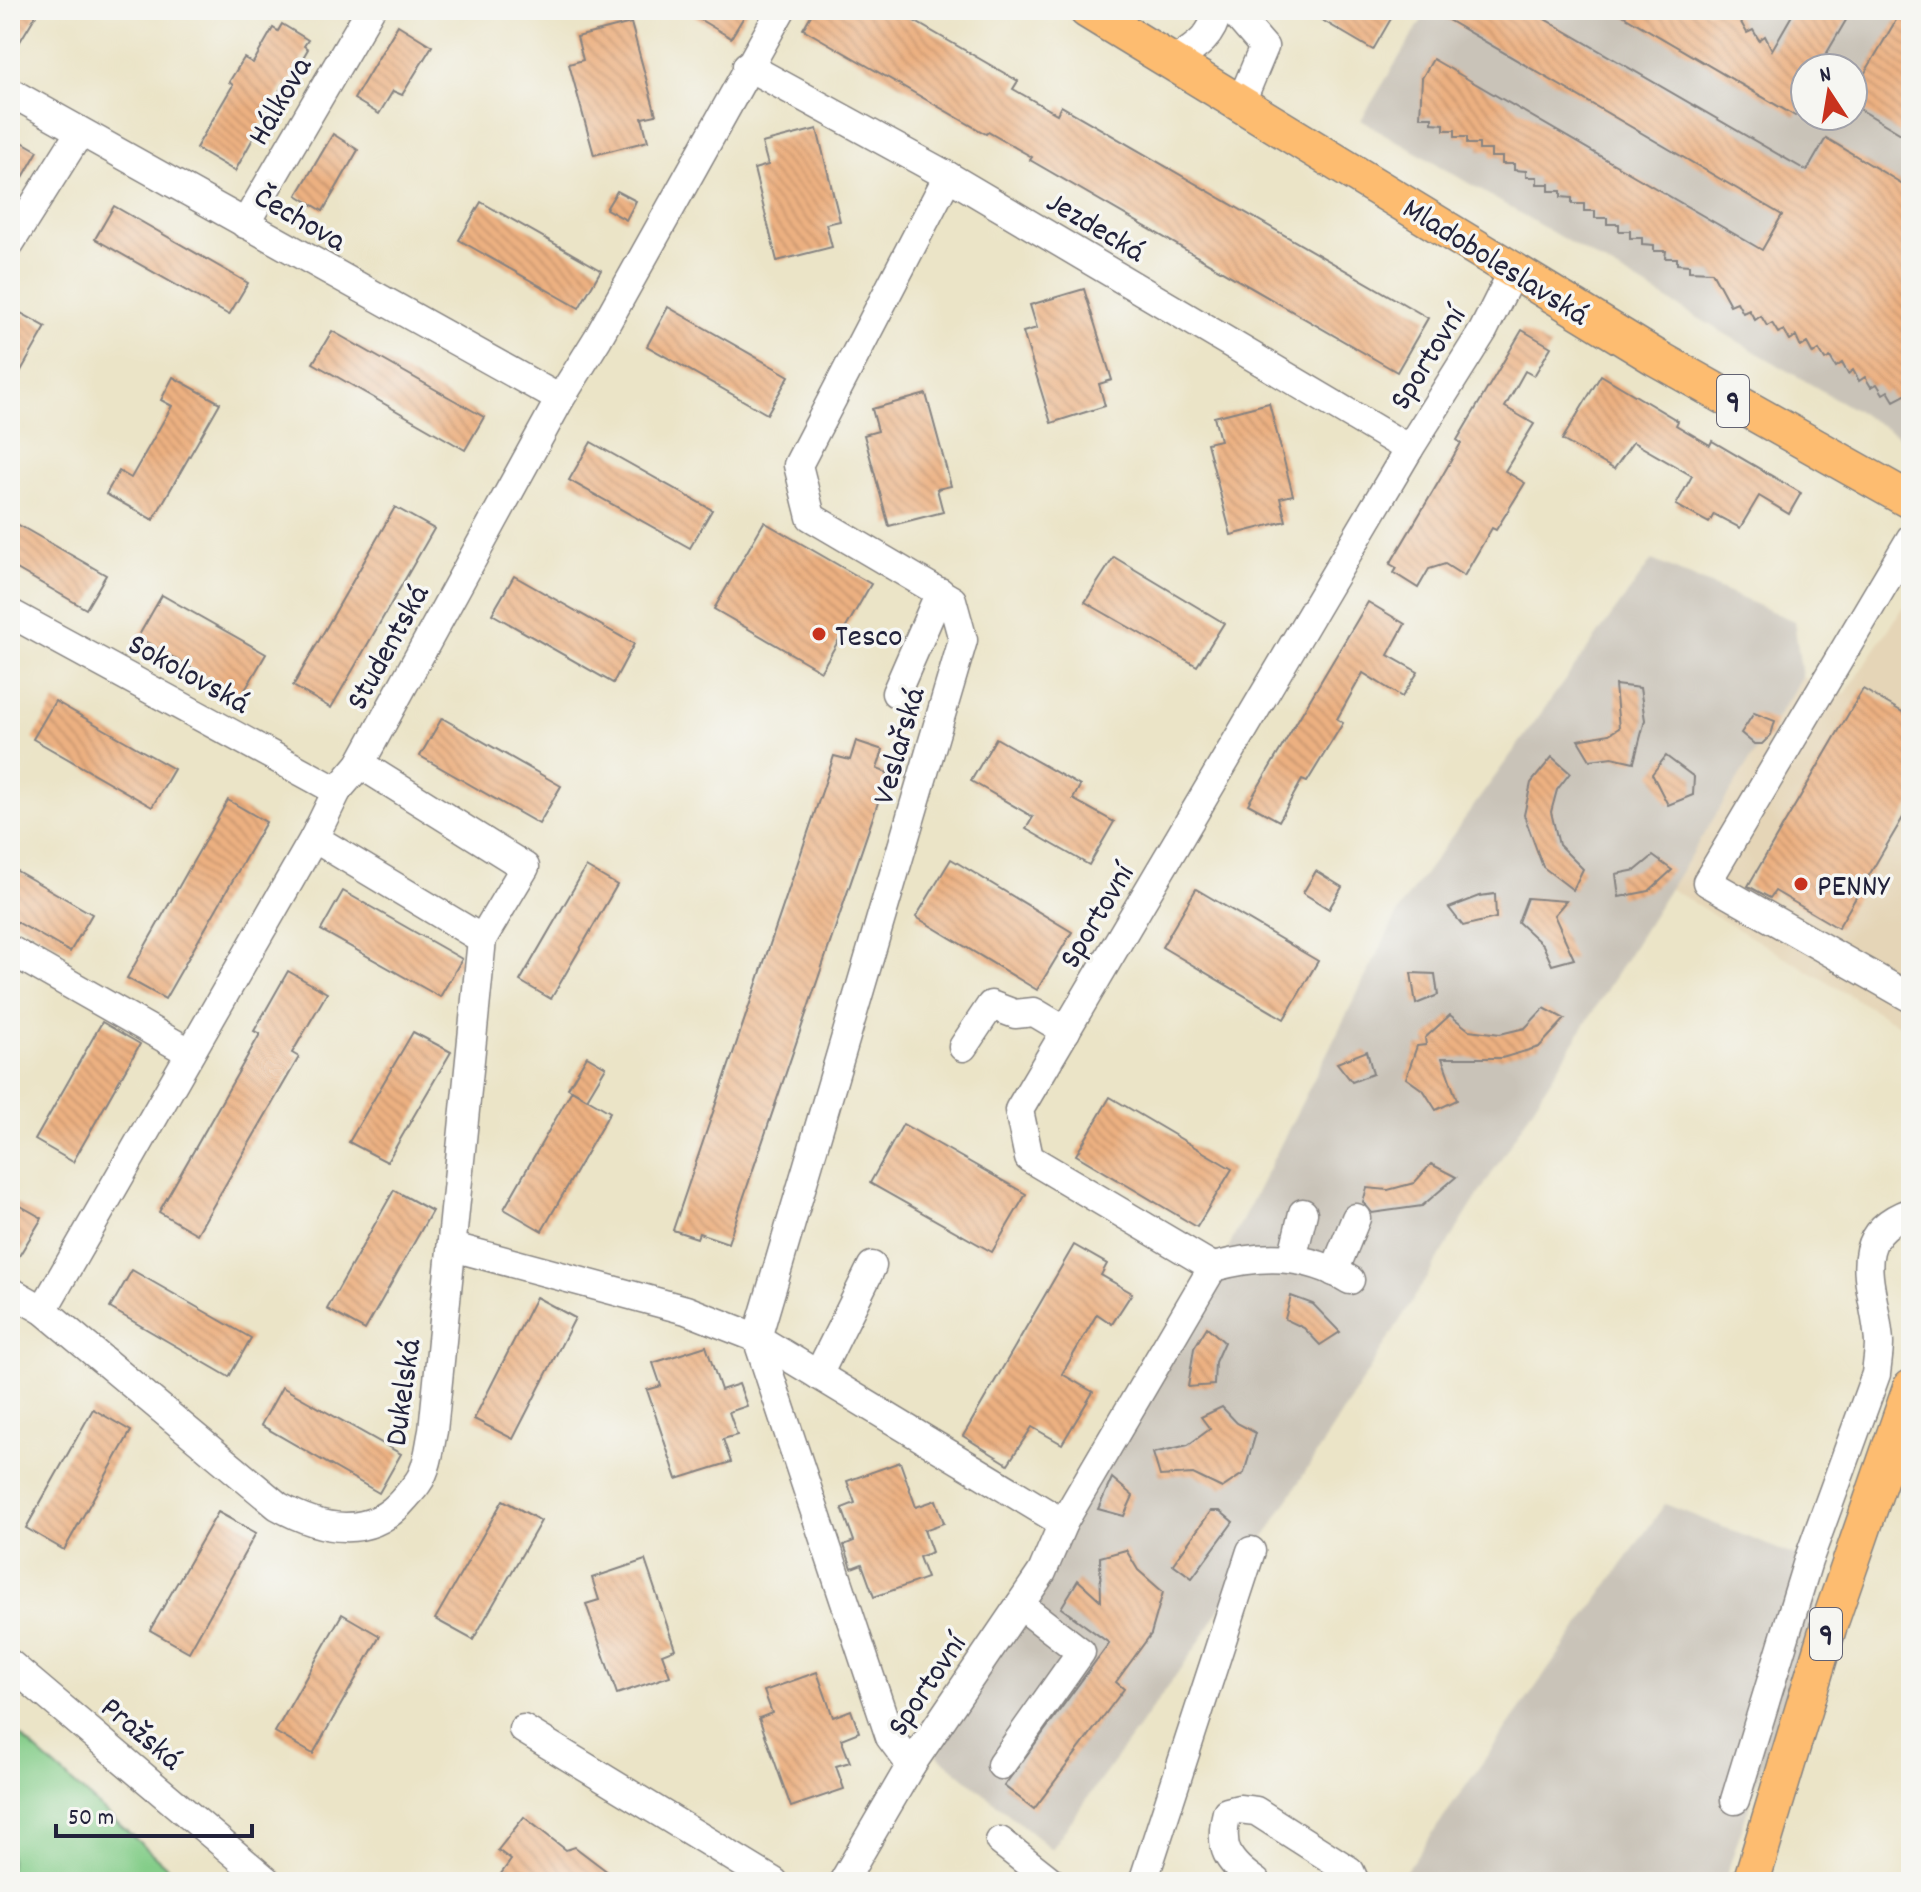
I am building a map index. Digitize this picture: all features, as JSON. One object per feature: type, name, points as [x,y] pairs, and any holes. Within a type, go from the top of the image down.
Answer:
[{"type":"main road","name":"Mladoboleslavská","points":[[1087,10],[1655,357],[1911,501]]},
{"type":"main road","name":"9","points":[[1751,1882],[1828,1628],[1911,1388]]},
{"type":"street","name":"Hálkova","points":[[245,224],[370,10]]},
{"type":"street","name":"Studentská","points":[[43,1310],[314,838],[337,791],[360,764],[560,399],[598,338],[747,66],[781,10]]},
{"type":"street","points":[[1173,62],[1203,42],[1214,28],[1218,10]]},
{"type":"street","points":[[1232,10],[1264,47],[1241,102]]},
{"type":"street","name":"Jezdecká","points":[[747,66],[948,176],[1409,449]]},
{"type":"street","name":"Čechova","points":[[10,92],[560,399]]},
{"type":"street","points":[[10,243],[80,132]]},
{"type":"street","name":"Veslařská","points":[[757,1338],[963,640],[952,600],[811,517],[798,465],[948,176]]},
{"type":"street","name":"Sportovní","points":[[843,1882],[911,1765],[1042,1572],[1063,1523],[1213,1267],[1029,1158],[1019,1110],[1409,449],[1483,331],[1513,271]]},
{"type":"street","points":[[1911,538],[1707,882],[1911,998]]},
{"type":"street","points":[[896,693],[940,592]]},
{"type":"street","name":"Sokolovská","points":[[10,613],[337,791]]},
{"type":"street","points":[[314,838],[482,939],[525,867],[360,764]]},
{"type":"street","name":"Dukelská","points":[[10,1291],[43,1310],[278,1506],[317,1525],[349,1528],[364,1526],[390,1513],[424,1472],[433,1431],[482,939]]},
{"type":"street","points":[[10,950],[189,1052]]},
{"type":"street","points":[[963,1047],[991,1005],[1015,1014],[1034,1012],[1066,1031]]},
{"type":"street","points":[[1735,1800],[1808,1561],[1876,1374],[1879,1342],[1867,1251],[1883,1227],[1911,1212]]},
{"type":"street","points":[[1292,1259],[1303,1213]]},
{"type":"street","points":[[1213,1267],[1254,1256],[1292,1259],[1342,1276],[1356,1218]]},
{"type":"street","points":[[453,1247],[686,1310],[757,1338],[1063,1523]]},
{"type":"street","points":[[818,1375],[872,1266]]},
{"type":"street","points":[[757,1338],[890,1737],[911,1765]]},
{"type":"street","points":[[1143,1882],[1251,1551]]},
{"type":"street","points":[[1001,1765],[1081,1652],[1020,1605]]},
{"type":"street","name":"Pražská","points":[[10,1664],[268,1882]]},
{"type":"street","points":[[523,1729],[774,1882]]},
{"type":"street","points":[[1241,1878],[1224,1851],[1227,1812],[1239,1809],[1256,1811],[1298,1835],[1350,1871],[1355,1882]]},
{"type":"street","points":[[1000,1841],[1052,1882]]},
{"type":"shaded area","points":[[1428,10],[1911,10],[1911,443],[1361,120]]},
{"type":"shaded area","points":[[1652,560],[1794,621],[1802,677],[1194,1650],[1051,1849],[937,1755],[1214,1276],[1402,905]]},
{"type":"shaded area","points":[[1911,596],[1911,1032],[1669,888],[1802,677],[1845,694]]},
{"type":"shaded area","points":[[1665,1504],[1828,1569],[1724,1882],[1398,1882]]},
{"type":"green space","points":[[10,1727],[184,1882],[10,1882]]},
{"type":"building","points":[[10,10],[39,10],[10,58]]},
{"type":"building","points":[[684,10],[748,10],[731,38]]},
{"type":"building","points":[[814,10],[895,10],[1018,81],[1013,89],[1057,114],[1061,106],[1428,318],[1397,372],[1030,160],[1032,157],[803,29]]},
{"type":"building","points":[[1305,10],[1396,10],[1373,50]]},
{"type":"building","points":[[1431,10],[1529,10],[1807,171],[1826,138],[1911,189],[1911,392],[1894,401],[1888,391],[1883,394],[1877,384],[1871,387],[1865,377],[1859,381],[1853,370],[1848,374],[1842,363],[1836,367],[1830,357],[1825,360],[1819,350],[1813,354],[1807,343],[1801,347],[1796,336],[1790,340],[1784,330],[1778,333],[1772,323],[1767,326],[1761,316],[1755,320],[1749,310],[1743,313],[1737,302],[1730,305],[1712,272],[1689,271],[1689,265],[1677,264],[1677,258],[1665,258],[1666,251],[1654,251],[1654,245],[1642,244],[1642,238],[1630,238],[1630,231],[1619,231],[1619,224],[1607,224],[1607,218],[1595,218],[1595,211],[1584,211],[1584,204],[1572,204],[1572,198],[1561,197],[1561,191],[1549,191],[1549,184],[1537,184],[1537,177],[1526,177],[1526,171],[1514,170],[1514,164],[1502,164],[1502,157],[1491,157],[1491,150],[1479,150],[1479,144],[1467,144],[1467,137],[1455,137],[1455,130],[1444,130],[1444,124],[1432,123],[1432,117],[1420,117],[1422,78],[1433,59],[1762,250],[1782,215]]},
{"type":"building","points":[[1614,10],[1734,10],[1747,33],[1753,30],[1759,40],[1765,36],[1772,50],[1795,10],[1852,10],[1827,52],[1789,52],[1789,112]]},
{"type":"building","points":[[1902,10],[1911,10],[1911,140],[1869,115],[1869,66]]},
{"type":"building","points":[[631,23],[656,115],[642,118],[648,141],[594,155],[569,64],[583,60],[577,37]]},
{"type":"building","points":[[282,24],[308,40],[304,46],[308,49],[287,85],[284,83],[235,171],[196,148],[233,85],[229,82],[244,58],[253,63],[273,28],[278,31]]},
{"type":"building","points":[[398,25],[432,46],[402,95],[393,91],[379,114],[354,99]]},
{"type":"building","points":[[817,129],[840,221],[826,224],[832,247],[777,261],[754,169],[768,165],[762,143]]},
{"type":"building","points":[[333,134],[358,150],[323,211],[297,195]]},
{"type":"building","points":[[10,135],[38,151],[10,200]]},
{"type":"building","points":[[617,191],[636,201],[626,220],[606,209]]},
{"type":"building","points":[[481,202],[601,270],[579,308],[459,240]]},
{"type":"building","points":[[114,206],[248,283],[229,315],[95,239]]},
{"type":"building","points":[[1084,289],[1112,380],[1099,384],[1105,406],[1051,423],[1023,332],[1037,328],[1030,305]]},
{"type":"building","points":[[10,307],[46,327],[10,390]]},
{"type":"building","points":[[668,307],[789,376],[767,414],[647,346]]},
{"type":"building","points":[[1522,330],[1551,347],[1534,376],[1525,371],[1505,407],[1534,424],[1505,471],[1525,483],[1496,530],[1492,528],[1464,576],[1445,564],[1429,569],[1418,588],[1394,573],[1397,568],[1390,564],[1461,443],[1457,440]]},
{"type":"building","points":[[332,331],[484,417],[465,450],[313,363]]},
{"type":"building","points":[[1601,375],[1678,421],[1676,425],[1710,445],[1712,441],[1801,493],[1789,514],[1759,496],[1740,528],[1714,514],[1709,523],[1676,505],[1692,476],[1633,442],[1614,469],[1562,440]]},
{"type":"building","points":[[173,377],[220,403],[153,520],[106,494],[119,471],[131,478],[172,406],[161,400]]},
{"type":"building","points":[[926,394],[951,486],[937,489],[943,512],[889,526],[864,435],[878,431],[872,409]]},
{"type":"building","points":[[1269,403],[1293,495],[1280,498],[1286,521],[1231,535],[1207,443],[1220,440],[1214,417]]},
{"type":"building","points":[[591,442],[712,510],[690,548],[569,480]]},
{"type":"building","points":[[395,507],[434,529],[331,708],[293,686]]},
{"type":"building","points":[[10,520],[106,575],[86,609],[10,565]]},
{"type":"building","points":[[764,522],[871,584],[821,671],[714,609]]},
{"type":"building","points":[[1114,557],[1224,623],[1197,666],[1085,602]]},
{"type":"building","points":[[514,576],[634,644],[613,683],[492,614]]},
{"type":"building","points":[[162,595],[266,654],[241,697],[138,637]]},
{"type":"building","points":[[1368,602],[1405,624],[1388,655],[1418,672],[1402,697],[1363,673],[1337,719],[1343,723],[1307,782],[1302,780],[1279,821],[1248,804]]},
{"type":"building","points":[[1615,685],[1640,688],[1645,720],[1634,762],[1612,757],[1590,760],[1578,740],[1609,734],[1619,728]]},
{"type":"building","points":[[1863,689],[1911,717],[1911,804],[1838,928],[1775,891],[1770,898],[1748,886]]},
{"type":"building","points":[[55,701],[174,769],[152,807],[33,739]]},
{"type":"building","points":[[1754,713],[1775,721],[1771,735],[1762,744],[1754,744],[1741,733]]},
{"type":"building","points":[[442,718],[561,786],[539,824],[420,756]]},
{"type":"building","points":[[996,738],[1080,786],[1073,799],[1114,822],[1089,865],[1026,829],[1033,817],[971,781]]},
{"type":"building","points":[[856,741],[883,750],[877,769],[888,773],[728,1243],[699,1233],[697,1238],[673,1230],[834,756],[850,760]]},
{"type":"building","points":[[1666,756],[1694,777],[1693,795],[1668,805],[1652,774]]},
{"type":"building","points":[[1552,757],[1570,773],[1557,790],[1551,812],[1559,845],[1583,869],[1573,890],[1543,867],[1524,815],[1531,783]]},
{"type":"building","points":[[228,800],[266,822],[165,999],[127,978]]},
{"type":"building","points":[[1653,856],[1672,870],[1649,891],[1619,897],[1616,874],[1636,870]]},
{"type":"building","points":[[951,859],[1072,932],[1037,990],[916,917]]},
{"type":"building","points":[[10,867],[92,914],[70,952],[10,918]]},
{"type":"building","points":[[586,867],[617,885],[551,999],[520,981]]},
{"type":"building","points":[[1316,871],[1342,887],[1329,909],[1303,893]]},
{"type":"building","points":[[1196,889],[1318,961],[1284,1019],[1162,947]]},
{"type":"building","points":[[343,891],[462,959],[440,997],[321,930]]},
{"type":"building","points":[[1495,894],[1496,918],[1463,926],[1449,908],[1480,896]]},
{"type":"building","points":[[1527,898],[1566,901],[1554,915],[1574,959],[1552,965],[1543,945],[1518,922]]},
{"type":"building","points":[[288,971],[327,993],[292,1053],[299,1057],[197,1234],[159,1212],[260,1034],[254,1031]]},
{"type":"building","points":[[1411,973],[1435,974],[1438,995],[1416,1004]]},
{"type":"building","points":[[1544,1008],[1565,1019],[1539,1047],[1502,1058],[1442,1058],[1457,1100],[1436,1110],[1424,1091],[1406,1078],[1417,1046],[1426,1045],[1425,1038],[1450,1015],[1469,1030],[1500,1034],[1525,1028]]},
{"type":"building","points":[[102,1022],[140,1044],[73,1162],[35,1140]]},
{"type":"building","points":[[413,1032],[451,1052],[387,1162],[349,1142]]},
{"type":"building","points":[[1367,1051],[1373,1074],[1352,1082],[1337,1063]]},
{"type":"building","points":[[587,1056],[606,1067],[587,1099],[568,1088]]},
{"type":"building","points":[[572,1090],[610,1112],[542,1231],[504,1209]]},
{"type":"building","points":[[1110,1097],[1232,1169],[1197,1227],[1076,1155]]},
{"type":"building","points":[[903,1124],[1026,1194],[992,1252],[870,1183]]},
{"type":"building","points":[[1431,1164],[1456,1177],[1422,1206],[1372,1213],[1363,1202],[1367,1188],[1388,1190],[1414,1183]]},
{"type":"building","points":[[394,1190],[432,1211],[365,1330],[327,1309]]},
{"type":"building","points":[[10,1200],[42,1218],[10,1271]]},
{"type":"building","points":[[1074,1245],[1107,1264],[1101,1275],[1132,1293],[1112,1324],[1097,1314],[1062,1374],[1093,1392],[1062,1444],[1032,1427],[1008,1464],[963,1436]]},
{"type":"building","points":[[132,1270],[251,1338],[229,1377],[110,1308]]},
{"type":"building","points":[[1291,1296],[1313,1304],[1340,1332],[1320,1345],[1304,1328],[1285,1319]]},
{"type":"building","points":[[536,1297],[575,1318],[513,1439],[474,1419]]},
{"type":"building","points":[[1207,1327],[1224,1342],[1215,1362],[1214,1385],[1188,1387],[1194,1348]]},
{"type":"building","points":[[706,1346],[721,1390],[739,1384],[747,1406],[729,1412],[737,1435],[723,1439],[731,1462],[677,1479],[647,1390],[661,1386],[653,1363]]},
{"type":"building","points":[[282,1387],[401,1454],[379,1493],[261,1425]]},
{"type":"building","points":[[1222,1407],[1237,1423],[1256,1433],[1244,1473],[1222,1488],[1193,1474],[1160,1476],[1153,1453],[1188,1445],[1210,1429],[1201,1417]]},
{"type":"building","points":[[93,1409],[131,1431],[64,1550],[26,1528]]},
{"type":"building","points":[[900,1462],[916,1507],[936,1500],[944,1523],[924,1530],[932,1552],[919,1557],[927,1578],[874,1597],[862,1564],[852,1568],[844,1545],[854,1541],[842,1508],[855,1503],[847,1481]]},
{"type":"building","points":[[1112,1478],[1133,1496],[1124,1516],[1098,1509]]},
{"type":"building","points":[[503,1500],[541,1521],[473,1640],[435,1619]]},
{"type":"building","points":[[1211,1511],[1220,1511],[1233,1522],[1192,1578],[1173,1564]]},
{"type":"building","points":[[218,1512],[256,1533],[189,1652],[150,1630]]},
{"type":"building","points":[[1126,1550],[1138,1570],[1163,1592],[1151,1634],[1116,1682],[1124,1689],[1034,1809],[1004,1786],[1109,1643],[1061,1608],[1078,1580],[1101,1601],[1100,1557]]},
{"type":"building","points":[[645,1560],[675,1649],[662,1654],[670,1676],[617,1694],[586,1604],[599,1600],[592,1578]]},
{"type":"building","points":[[342,1614],[380,1636],[313,1754],[275,1732]]},
{"type":"building","points":[[817,1672],[833,1717],[851,1710],[859,1732],[841,1739],[850,1762],[836,1766],[844,1789],[791,1807],[759,1718],[772,1713],[764,1691]]},
{"type":"building","points":[[524,1817],[566,1850],[575,1847],[621,1882],[495,1882],[511,1860],[498,1850]]},
{"type":"place","name":"Tesco","points":[[819,634]]},
{"type":"place","name":"PENNY","points":[[1801,884]]}]
